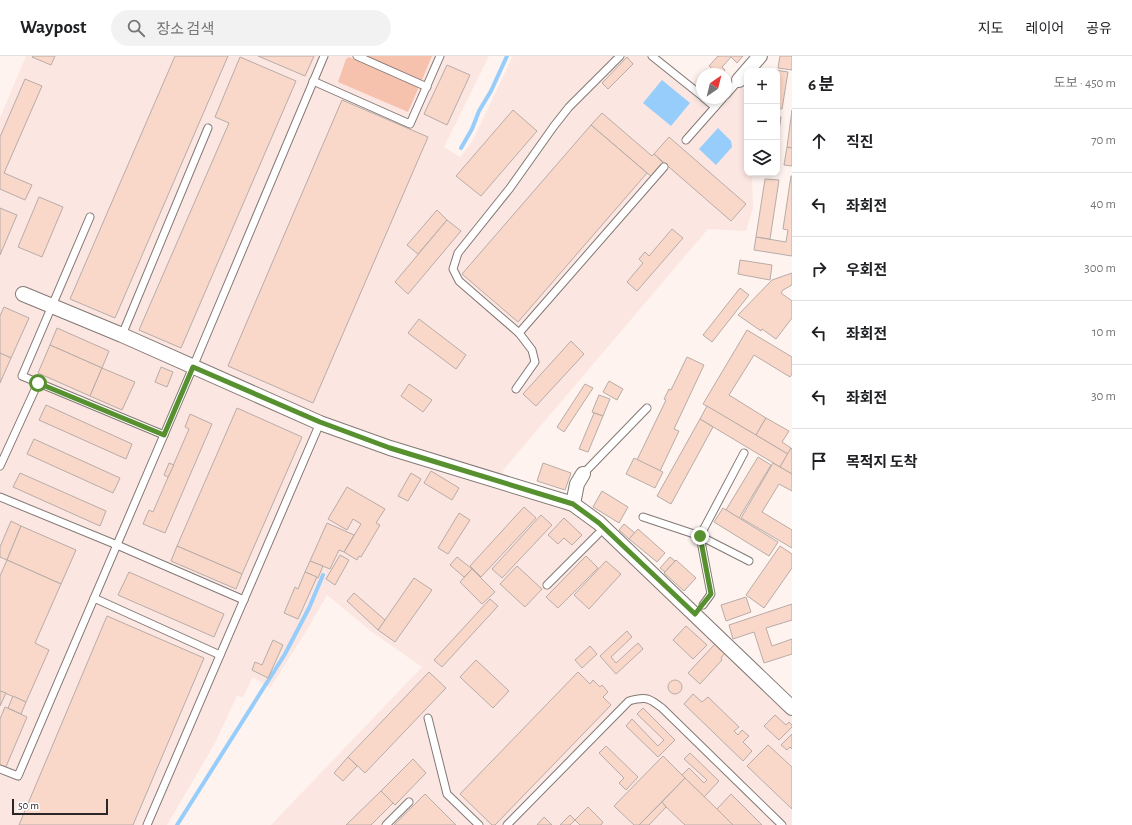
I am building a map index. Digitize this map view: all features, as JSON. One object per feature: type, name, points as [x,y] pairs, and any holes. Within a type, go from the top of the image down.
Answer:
[{"type":"street","points":[[739,80],[760,56]]},
{"type":"street","points":[[23,294],[122,335],[320,422],[390,448],[573,504],[599,523],[601,531],[699,610],[792,708]]},
{"type":"street","points":[[573,504],[577,484],[583,474]]},
{"type":"lane","points":[[0,769],[18,776],[324,56]]},
{"type":"lane","points":[[357,56],[427,87]]},
{"type":"lane","points":[[313,81],[410,124],[440,56]]},
{"type":"lane","points":[[516,389],[535,362],[532,350],[519,334],[460,281],[453,269],[456,258],[458,253],[510,188],[569,107],[620,56]]},
{"type":"lane","points":[[652,56],[696,91]]},
{"type":"lane","points":[[732,88],[739,80]]},
{"type":"lane","points":[[711,104],[715,107]]},
{"type":"lane","points":[[686,140],[718,104]]},
{"type":"lane","points":[[122,335],[208,128]]},
{"type":"lane","points":[[519,334],[664,168]]},
{"type":"lane","points":[[90,217],[22,376],[164,435]]},
{"type":"lane","points":[[0,466],[38,383]]},
{"type":"lane","points":[[583,474],[647,408]]},
{"type":"lane","points":[[147,825],[320,422]]},
{"type":"lane","points":[[699,610],[711,594],[700,536],[744,453]]},
{"type":"lane","points":[[0,497],[117,545],[244,600]]},
{"type":"lane","points":[[642,516],[700,536],[749,561]]},
{"type":"lane","points":[[547,585],[601,531]]},
{"type":"lane","points":[[94,598],[220,654]]},
{"type":"lane","points":[[507,825],[630,701],[640,697],[650,698],[662,708],[782,825]]},
{"type":"lane","points":[[428,718],[447,794],[479,825]]},
{"type":"lane","points":[[386,825],[409,802]]},
{"type":"shaded area","points":[[26,56],[489,56],[444,147],[460,157],[472,142],[513,56],[660,56],[693,83],[696,80],[696,104],[732,104],[732,79],[744,89],[744,176],[752,176],[753,208],[746,231],[708,229],[504,469],[497,489],[562,508],[587,521],[718,643],[792,716],[792,825],[271,825],[422,667],[372,632],[327,595],[270,688],[253,677],[243,697],[237,696],[214,745],[167,825],[0,825],[0,118]]},
{"type":"shaded area","points":[[366,56],[432,56],[422,80]]},
{"type":"shaded area","points":[[349,57],[417,87],[418,89],[408,112],[338,82],[346,59]]},
{"type":"water","points":[[662,80],[690,103],[671,126],[643,103]]},
{"type":"water","points":[[718,128],[731,141],[732,147],[716,165],[699,149]]},
{"type":"building","points":[[55,56],[51,65],[32,57]]},
{"type":"building","points":[[175,56],[228,56],[115,318],[70,299]]},
{"type":"building","points":[[258,56],[314,56],[305,76]]},
{"type":"building","points":[[718,56],[743,56],[737,63],[731,57],[722,67],[723,68],[711,68],[709,66]]},
{"type":"building","points":[[780,56],[792,56],[792,70],[778,68]]},
{"type":"building","points":[[240,57],[296,81],[181,348],[139,330],[229,123],[215,117]]},
{"type":"building","points":[[627,57],[633,64],[608,89],[602,83]]},
{"type":"building","points":[[447,65],[470,75],[447,125],[424,114]]},
{"type":"building","points":[[780,71],[788,72],[782,109],[780,109]]},
{"type":"building","points":[[25,79],[42,86],[4,173],[32,185],[25,200],[0,189],[0,137]]},
{"type":"building","points":[[342,100],[428,137],[313,403],[228,366]]},
{"type":"building","points":[[513,110],[537,131],[481,196],[456,176]]},
{"type":"building","points":[[792,110],[792,148],[787,147]]},
{"type":"building","points":[[602,113],[652,156],[654,154],[663,163],[655,172],[653,178],[591,125]]},
{"type":"building","points":[[591,125],[647,173],[518,322],[462,274]]},
{"type":"building","points":[[669,137],[746,204],[731,221],[654,154]]},
{"type":"building","points":[[787,147],[792,148],[792,166],[784,165]]},
{"type":"building","points":[[791,176],[792,256],[754,250],[756,237],[786,242],[788,230],[783,229]]},
{"type":"building","points":[[765,179],[779,180],[770,239],[756,237]]},
{"type":"building","points":[[39,197],[63,207],[42,257],[18,247]]},
{"type":"building","points":[[0,208],[17,215],[0,255]]},
{"type":"building","points":[[437,210],[447,220],[418,254],[407,245]]},
{"type":"building","points":[[447,220],[461,231],[408,294],[395,282]]},
{"type":"building","points":[[672,229],[683,238],[637,291],[627,282],[643,263],[639,259],[645,252],[649,256]]},
{"type":"building","points":[[740,260],[772,265],[770,280],[738,274]]},
{"type":"building","points":[[792,273],[792,285],[783,290],[781,293],[792,301],[792,318],[776,339],[762,329],[761,331],[738,315],[772,280]]},
{"type":"building","points":[[740,288],[749,295],[712,342],[703,335]]},
{"type":"building","points":[[4,307],[29,318],[11,358],[0,353],[0,316]]},
{"type":"building","points":[[419,319],[466,355],[456,369],[408,333]]},
{"type":"building","points":[[57,328],[109,351],[102,368],[50,345]]},
{"type":"building","points":[[747,330],[792,357],[792,374],[790,377],[754,355],[729,395],[766,418],[756,435],[703,404]]},
{"type":"building","points":[[571,341],[584,354],[536,406],[523,394]]},
{"type":"building","points":[[50,345],[102,368],[90,396],[38,373]]},
{"type":"building","points":[[0,353],[11,358],[0,383]]},
{"type":"building","points":[[687,357],[704,365],[674,429],[679,431],[660,471],[637,460],[666,400],[664,399],[669,389],[671,390]]},
{"type":"building","points":[[161,367],[173,372],[167,387],[155,382]]},
{"type":"building","points":[[102,368],[135,382],[122,410],[90,396]]},
{"type":"building","points":[[609,381],[623,389],[617,400],[603,392]]},
{"type":"building","points":[[409,384],[432,400],[423,412],[401,396]]},
{"type":"building","points":[[585,384],[593,388],[564,432],[557,427]]},
{"type":"building","points":[[599,395],[610,399],[603,416],[592,412]]},
{"type":"building","points":[[46,405],[132,444],[126,459],[39,420]]},
{"type":"building","points":[[707,406],[788,454],[780,467],[700,419]]},
{"type":"building","points":[[237,408],[302,437],[242,574],[177,546]]},
{"type":"building","points":[[594,413],[603,416],[588,452],[579,449]]},
{"type":"building","points":[[190,414],[212,424],[165,533],[143,524],[149,510],[153,512],[189,429],[185,427]]},
{"type":"building","points":[[766,418],[789,431],[782,442],[791,448],[788,454],[756,435]]},
{"type":"building","points":[[700,419],[713,427],[671,504],[657,496]]},
{"type":"building","points":[[34,439],[120,478],[113,493],[27,454]]},
{"type":"building","points":[[791,448],[792,449],[792,474],[780,467]]},
{"type":"building","points":[[758,457],[771,465],[739,518],[726,510]]},
{"type":"building","points":[[634,458],[663,472],[655,488],[626,474]]},
{"type":"building","points":[[169,463],[174,465],[168,477],[164,475]]},
{"type":"building","points":[[543,463],[571,473],[565,490],[537,481]]},
{"type":"building","points":[[773,463],[792,474],[792,491],[779,484],[762,512],[792,530],[792,548],[741,518]]},
{"type":"building","points":[[431,471],[459,488],[452,500],[424,483]]},
{"type":"building","points":[[20,473],[106,511],[100,526],[13,487]]},
{"type":"building","points":[[411,473],[421,479],[408,501],[398,496]]},
{"type":"building","points":[[347,487],[385,509],[376,523],[380,525],[361,557],[359,556],[357,560],[344,552],[361,524],[353,519],[347,530],[328,519]]},
{"type":"building","points":[[602,491],[628,507],[619,523],[593,507]]},
{"type":"building","points":[[524,507],[536,518],[481,577],[470,566]]},
{"type":"building","points":[[723,508],[778,542],[769,556],[714,522]]},
{"type":"building","points":[[459,513],[470,520],[448,554],[438,548]]},
{"type":"building","points":[[541,515],[552,525],[502,578],[492,569]]},
{"type":"building","points":[[564,518],[582,535],[572,545],[564,538],[558,544],[548,535]]},
{"type":"building","points":[[11,521],[21,526],[7,560],[0,557],[0,547]]},
{"type":"building","points":[[327,523],[354,535],[344,552],[339,550],[330,569],[310,561]]},
{"type":"building","points":[[624,524],[635,533],[629,539],[619,530]]},
{"type":"building","points":[[21,526],[76,550],[61,584],[7,560]]},
{"type":"building","points":[[638,529],[665,553],[657,562],[629,539]]},
{"type":"building","points":[[177,546],[242,574],[236,589],[171,561]]},
{"type":"building","points":[[780,546],[792,554],[792,568],[764,608],[746,595]]},
{"type":"building","points":[[340,555],[349,560],[335,585],[326,579]]},
{"type":"building","points":[[586,556],[598,568],[558,608],[546,597]]},
{"type":"building","points":[[457,557],[472,569],[464,577],[450,565]]},
{"type":"building","points":[[670,557],[675,561],[665,572],[660,568]]},
{"type":"building","points":[[7,560],[61,584],[35,643],[49,650],[26,702],[0,691],[0,576]]},
{"type":"building","points":[[676,560],[696,578],[684,591],[664,573]]},
{"type":"building","points":[[310,561],[323,566],[318,578],[305,572]]},
{"type":"building","points":[[606,561],[621,574],[589,609],[574,595]]},
{"type":"building","points":[[517,566],[542,589],[525,607],[500,584]]},
{"type":"building","points":[[472,569],[495,592],[482,604],[460,582]]},
{"type":"building","points":[[129,572],[224,614],[214,637],[118,595]]},
{"type":"building","points":[[305,572],[317,577],[298,619],[284,613],[295,587],[298,589]]},
{"type":"building","points":[[414,578],[432,590],[395,642],[378,630]]},
{"type":"building","points":[[354,593],[385,620],[378,630],[347,601]]},
{"type":"building","points":[[746,597],[751,612],[726,621],[721,605]]},
{"type":"building","points":[[490,599],[498,606],[442,667],[434,660]]},
{"type":"building","points":[[792,604],[792,620],[766,628],[772,646],[792,639],[792,654],[764,663],[754,632],[733,639],[729,625]]},
{"type":"building","points":[[107,616],[204,658],[133,825],[19,825]]},
{"type":"building","points":[[686,626],[707,645],[693,659],[673,640]]},
{"type":"building","points":[[627,631],[632,637],[611,657],[616,663],[638,643],[643,649],[616,674],[600,656]]},
{"type":"building","points":[[273,640],[283,645],[268,678],[252,670],[255,662],[262,665]]},
{"type":"building","points":[[715,644],[725,653],[721,658],[722,660],[700,684],[688,673]]},
{"type":"building","points":[[590,646],[597,654],[582,668],[575,660]]},
{"type":"building","points":[[476,660],[509,691],[493,708],[460,677]]},
{"type":"building","points":[[429,672],[446,688],[365,773],[348,757]]},
{"type":"building","points":[[578,672],[590,684],[593,680],[600,687],[602,685],[608,692],[603,697],[611,705],[495,825],[492,825],[460,794]]},
{"type":"building","points":[[675,680],[680,682],[682,687],[680,692],[675,694],[670,692],[668,687],[670,682]]},
{"type":"building","points":[[0,691],[6,693],[0,706]]},
{"type":"building","points":[[693,694],[702,702],[708,697],[739,727],[734,731],[738,735],[742,730],[749,736],[743,742],[752,751],[743,761],[684,704]]},
{"type":"building","points":[[13,696],[26,702],[21,714],[8,708]]},
{"type":"building","points":[[5,707],[27,717],[5,769],[0,767],[0,719]]},
{"type":"building","points":[[643,708],[675,740],[658,757],[626,726],[632,719],[658,746],[664,740],[637,714]]},
{"type":"building","points":[[775,715],[786,725],[789,722],[792,725],[792,727],[779,740],[764,726]]},
{"type":"building","points":[[792,734],[792,749],[790,747],[787,750],[781,745]]},
{"type":"building","points":[[768,745],[792,767],[792,809],[747,766]]},
{"type":"building","points":[[606,746],[638,777],[626,790],[619,783],[624,778],[599,753]]},
{"type":"building","points":[[690,753],[719,781],[704,797],[682,775],[689,768],[704,783],[707,780],[684,759]]},
{"type":"building","points":[[663,756],[685,778],[639,825],[634,825],[614,806]]},
{"type":"building","points":[[348,757],[357,766],[343,781],[334,773]]},
{"type":"building","points":[[413,759],[426,773],[395,805],[381,791]]},
{"type":"building","points":[[685,778],[733,825],[685,825],[666,807],[662,802]]},
{"type":"building","points":[[381,791],[393,803],[371,825],[346,825]]},
{"type":"building","points":[[425,794],[456,825],[394,825]]},
{"type":"building","points":[[731,794],[762,825],[733,825],[717,809]]},
{"type":"building","points":[[662,802],[666,807],[649,825],[639,825]]},
{"type":"building","points":[[588,807],[603,822],[601,825],[580,825],[575,820]]},
{"type":"building","points":[[570,815],[575,820],[570,825],[560,825]]},
{"type":"building","points":[[544,817],[552,825],[537,825]]},
{"type":"waterway","points":[[461,148],[472,129],[479,111],[491,91],[507,56]]},
{"type":"waterway","points":[[177,825],[285,654],[309,608],[323,575]]},
{"type":"route","points":[[38,383],[164,435],[193,367],[320,422],[390,448],[573,504],[599,523],[695,614],[703,606],[711,594],[700,536]]}]
